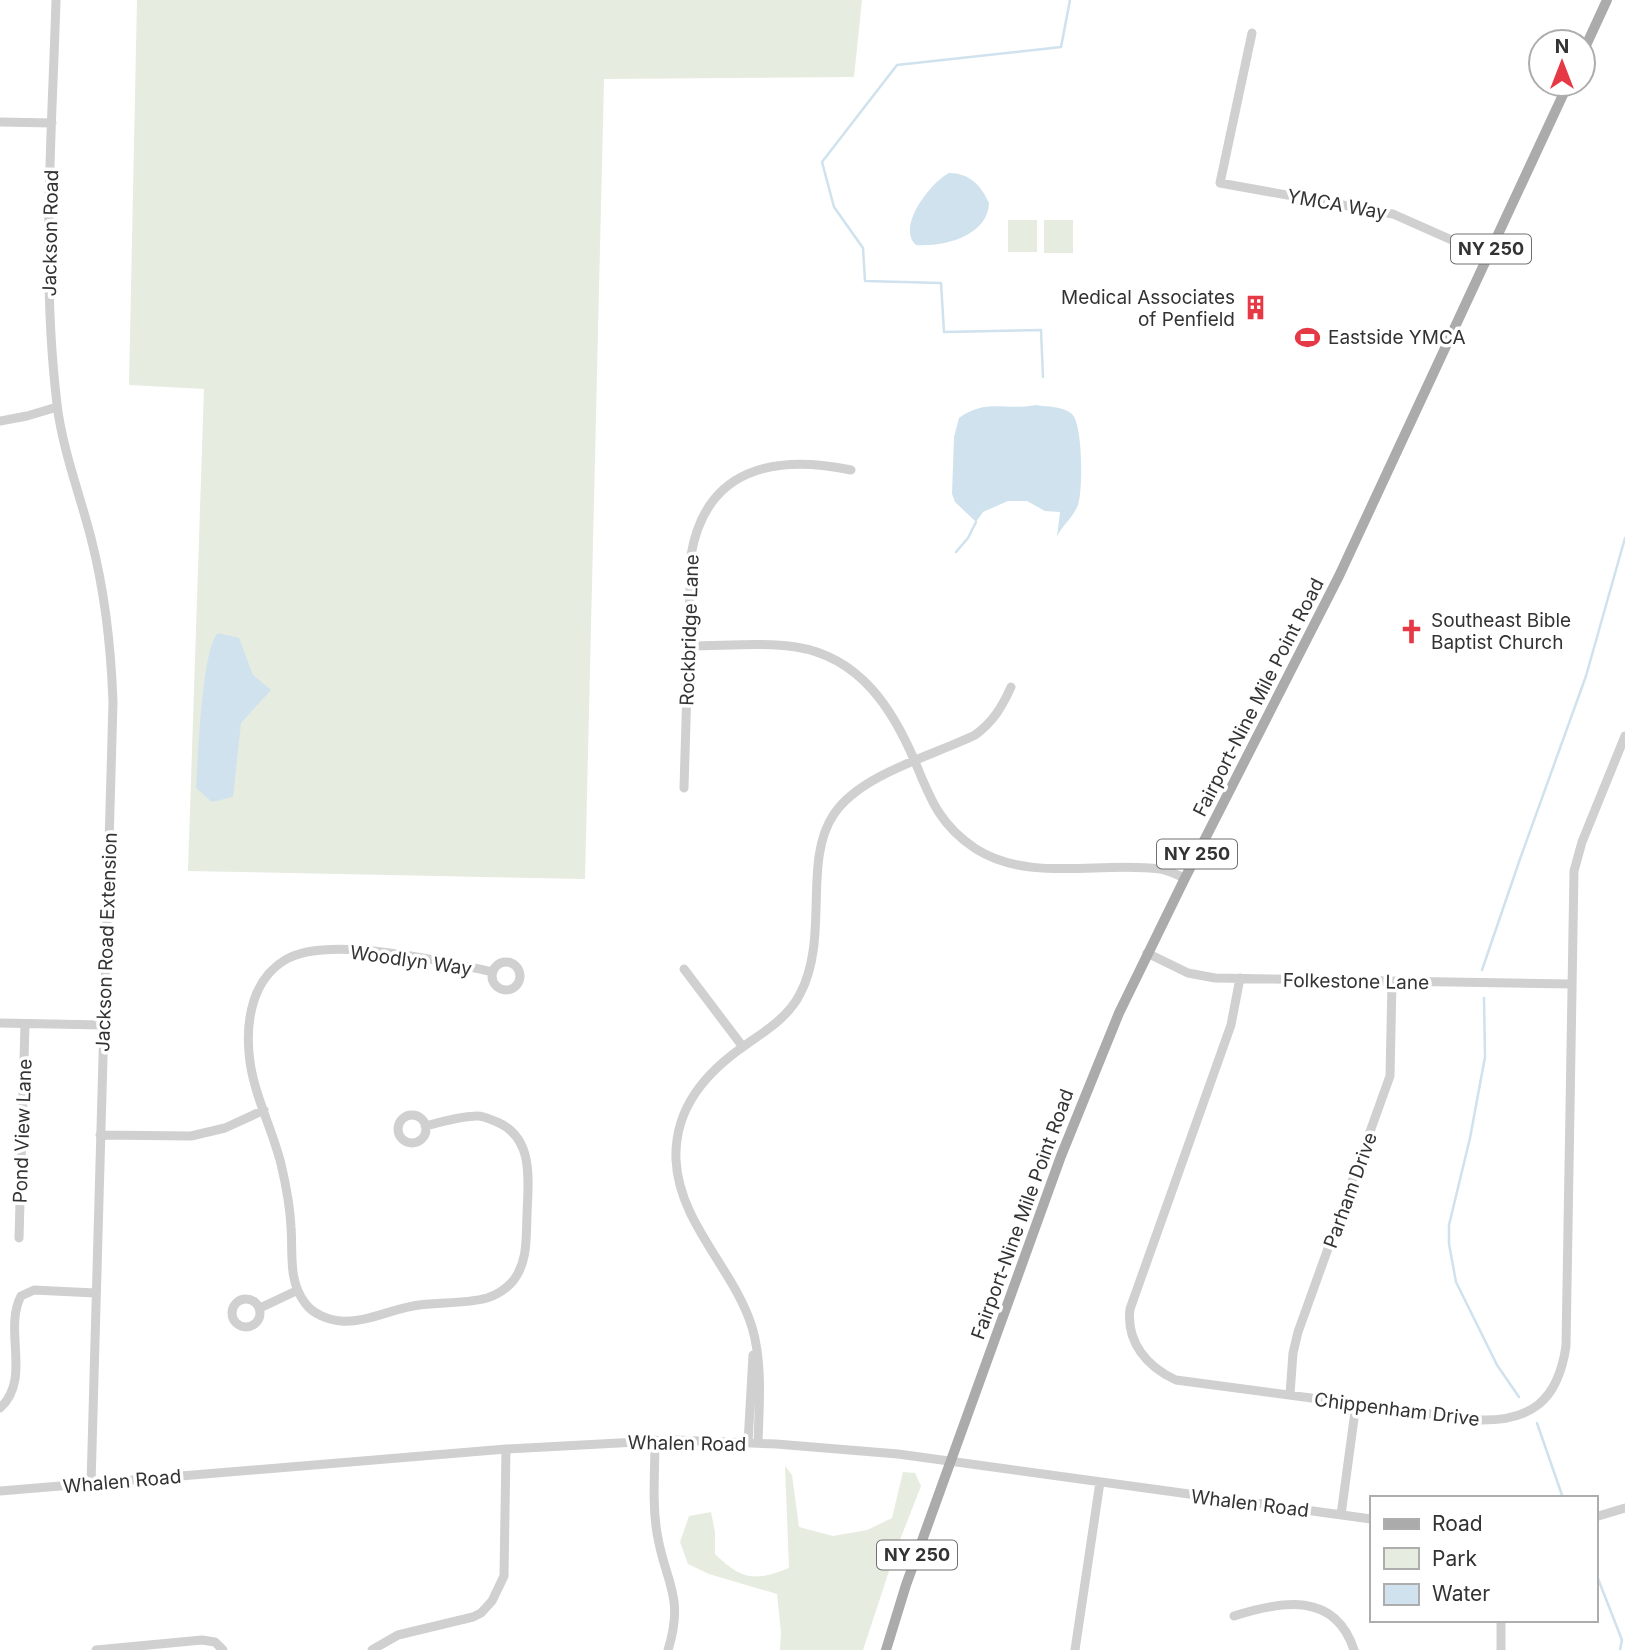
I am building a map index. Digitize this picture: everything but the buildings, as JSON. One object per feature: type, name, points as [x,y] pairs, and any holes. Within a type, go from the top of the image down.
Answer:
[{"type":"main road","points":[[1594,28],[1607,0]]},
{"type":"main road","name":"Fairport-Nine Mile Point Road","points":[[886,1650],[951,1461],[1088,1086],[1147,953],[1339,576],[1561,98]]},
{"type":"street","name":"Jackson Road","points":[[56,0],[50,325],[57,407]]},
{"type":"street","name":"YMCA Way","points":[[1252,33],[1220,183],[1393,214],[1488,256]]},
{"type":"street","points":[[0,122],[52,123]]},
{"type":"street","points":[[0,421],[57,407]]},
{"type":"street","name":"Jackson Road Extension","points":[[57,407],[101,578],[111,658],[113,702],[91,1484]]},
{"type":"street","name":"Rockbridge Lane","points":[[684,788],[691,555],[698,528],[711,501],[736,479],[760,468],[805,464],[850,470]]},
{"type":"street","points":[[689,646],[797,647],[837,661],[872,687],[889,709],[934,807],[945,824],[977,850],[1018,865],[1160,869],[1185,878]]},
{"type":"street","points":[[753,1443],[759,1386],[755,1339],[746,1311],[683,1196],[678,1177],[677,1140],[688,1104],[710,1074],[792,1008],[806,982],[816,945],[820,849],[834,815],[861,787],[966,740],[988,725],[1001,709],[1012,687]]},
{"type":"street","name":"Chippenham Drive","points":[[1240,978],[1231,1025],[1133,1298],[1130,1326],[1143,1357],[1161,1373],[1176,1380],[1476,1420],[1509,1419],[1534,1408],[1557,1382],[1566,1346],[1571,984],[1576,859],[1624,739]]},
{"type":"street","name":"Woodlyn Way","points":[[296,1291],[286,1190],[276,1145],[252,1071],[248,1038],[251,1008],[260,987],[285,959],[299,954],[333,950],[411,956],[493,972]]},
{"type":"street","name":"Folkestone Lane","points":[[1147,953],[1197,976],[1571,984]]},
{"type":"street","points":[[684,969],[743,1047]]},
{"type":"street","name":"Parham Drive","points":[[1290,1394],[1293,1353],[1298,1332],[1390,1076],[1392,982]]},
{"type":"street","points":[[0,1023],[104,1025]]},
{"type":"street","name":"Pond View Lane","points":[[19,1238],[25,1024]]},
{"type":"street","points":[[100,1135],[191,1136],[225,1128],[264,1110]]},
{"type":"street","points":[[260,1308],[296,1291],[307,1306],[318,1314],[343,1321],[358,1320],[416,1305],[488,1297],[500,1293],[513,1280],[523,1264],[526,1249],[527,1166],[521,1142],[505,1126],[479,1116],[425,1126]]},
{"type":"street","points":[[0,1408],[11,1397],[15,1385],[16,1313],[21,1296],[34,1290],[95,1293]]},
{"type":"street","points":[[1341,1515],[1356,1404]]},
{"type":"street","points":[[655,1440],[656,1528],[675,1604],[675,1624],[668,1650]]},
{"type":"street","name":"Whalen Road","points":[[0,1491],[506,1449],[655,1440],[854,1450],[1370,1519]]},
{"type":"street","points":[[372,1650],[398,1635],[481,1613],[492,1601],[504,1576],[506,1449]]},
{"type":"street","points":[[1075,1650],[1100,1482]]},
{"type":"street","points":[[1597,1516],[1625,1508]]},
{"type":"street","points":[[1234,1616],[1280,1604],[1309,1605],[1333,1617],[1347,1633],[1354,1650]]},
{"type":"street","points":[[1500,1650],[1501,1622]]},
{"type":"street","points":[[96,1650],[202,1640],[215,1642],[223,1650]]},
{"type":"green space","points":[[137,0],[862,0],[854,77],[604,79],[585,879],[188,871],[204,389],[129,385]]},
{"type":"green space","points":[[1008,220],[1037,220],[1037,252],[1008,252]]},
{"type":"green space","points":[[1044,220],[1073,220],[1073,253],[1044,253]]},
{"type":"green space","points":[[785,1466],[792,1475],[799,1527],[833,1536],[867,1530],[892,1518],[903,1472],[915,1473],[921,1486],[896,1550],[863,1650],[780,1650],[777,1594],[709,1574],[688,1564],[680,1542],[689,1516],[711,1512],[715,1554],[733,1569],[741,1574],[757,1577],[789,1568]]},
{"type":"water","points":[[949,173],[963,175],[978,186],[989,203],[987,214],[981,224],[963,237],[939,244],[916,245],[910,228],[918,206],[933,186]]},
{"type":"water","points":[[1036,405],[1068,411],[1076,420],[1078,431],[1081,458],[1080,497],[1076,510],[1057,537],[1060,512],[1045,511],[1027,501],[1008,501],[983,512],[976,522],[955,502],[952,494],[954,437],[959,418],[978,408]]},
{"type":"water","points":[[218,633],[239,638],[253,675],[271,690],[241,723],[233,797],[212,802],[196,788],[208,659]]},
{"type":"waterway","points":[[1043,377],[1041,330],[944,332],[941,283],[865,281],[863,248],[834,207],[822,162],[897,65],[1061,47],[1070,0]]},
{"type":"waterway","points":[[956,552],[968,538],[976,522]]},
{"type":"waterway","points":[[1482,970],[1586,676],[1625,538]]},
{"type":"waterway","points":[[1484,998],[1485,1057],[1470,1138],[1449,1225],[1449,1244],[1456,1282],[1497,1365],[1519,1397]]},
{"type":"waterway","points":[[1537,1423],[1562,1496]]},
{"type":"waterway","points":[[1597,1576],[1622,1640],[1620,1650]]},
{"type":"place","name":"Medical Associates of Penfield","points":[[1255,308]]},
{"type":"place","name":"Eastside YMCA","points":[[1308,337]]},
{"type":"place","name":"Southeast Bible Baptist Church","points":[[1411,631]]}]
